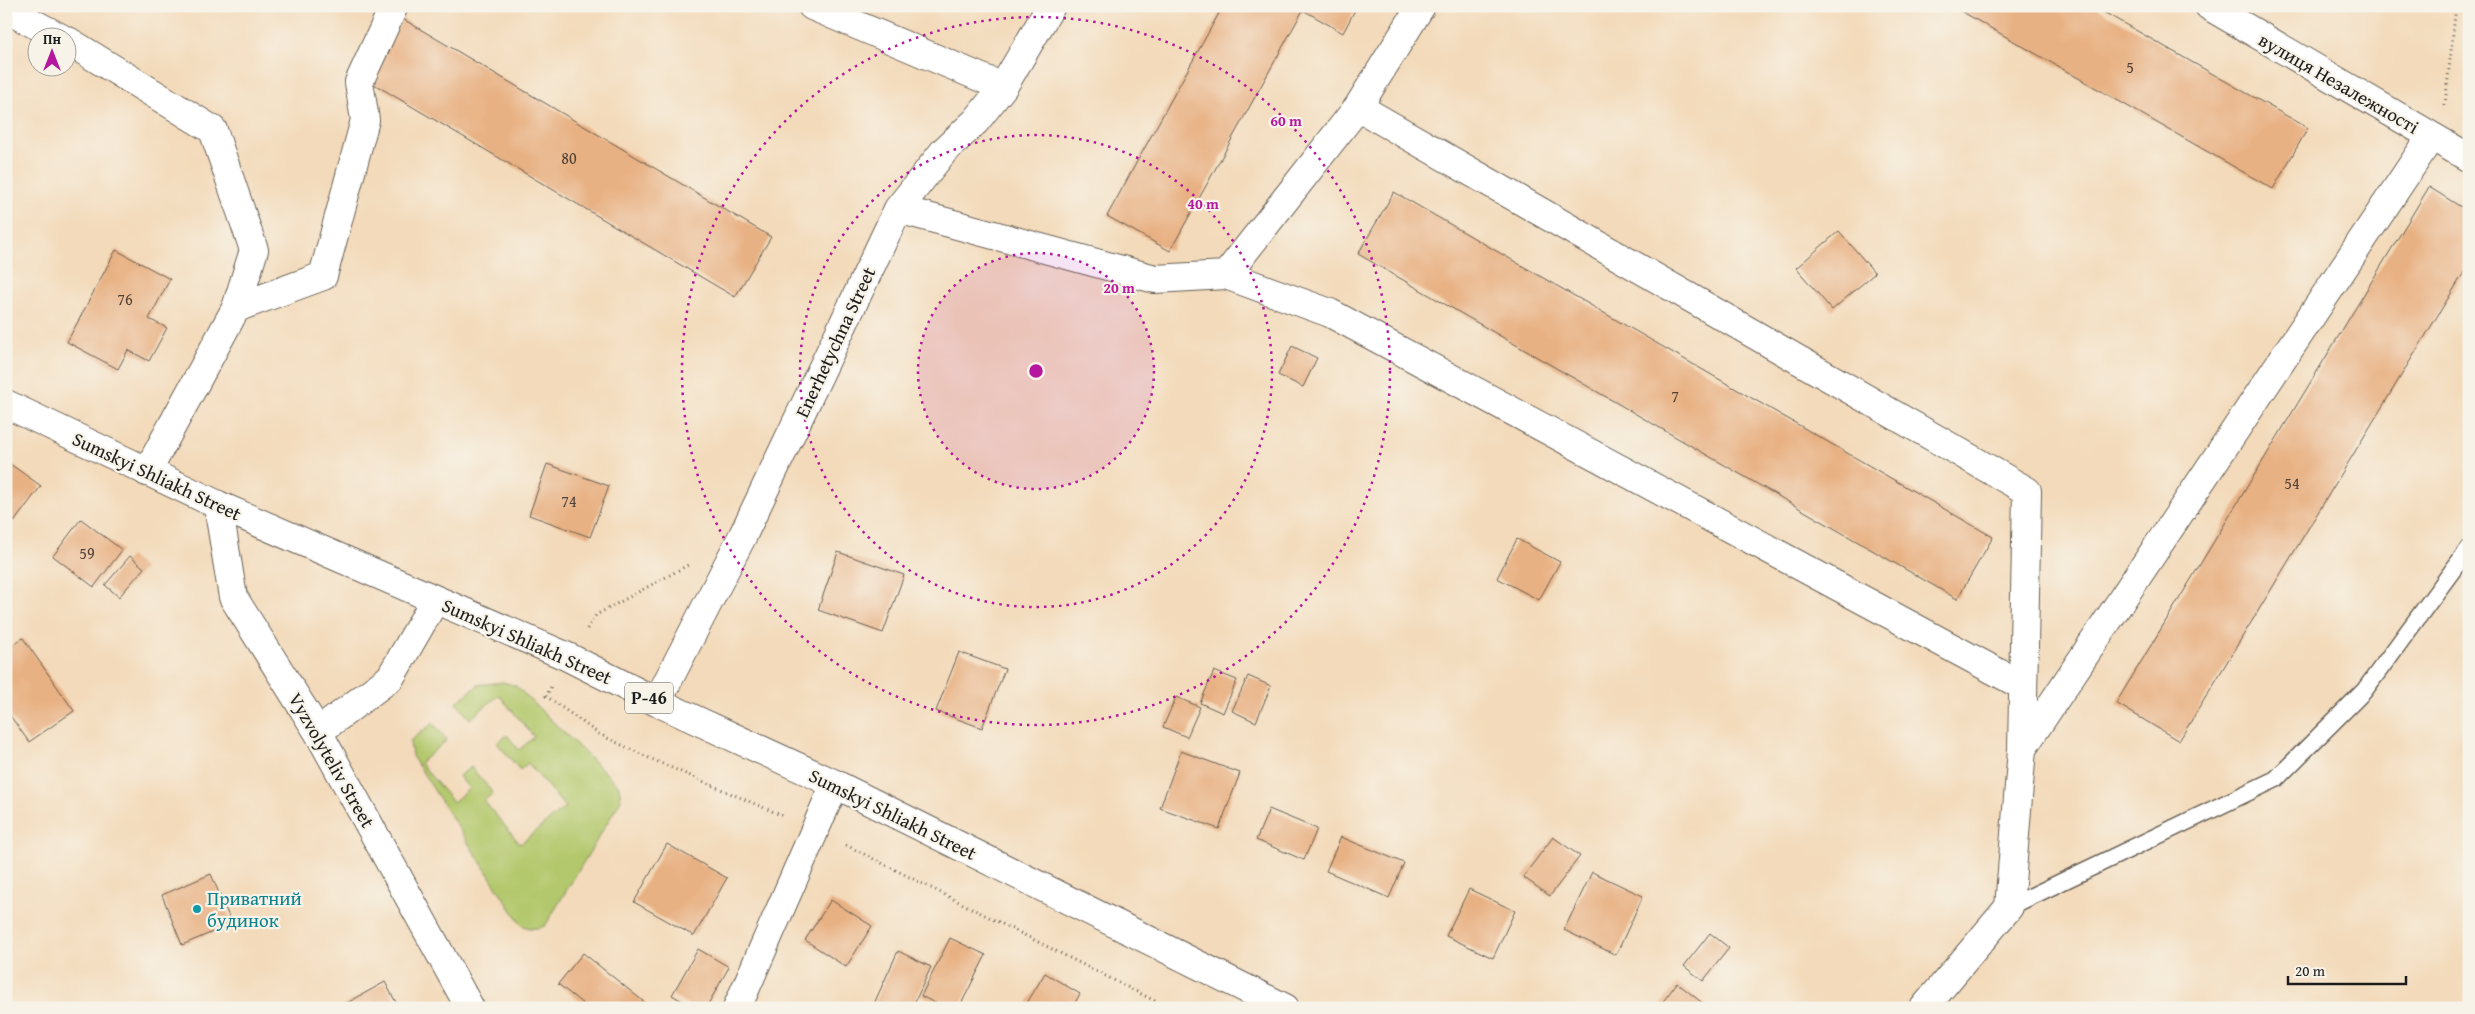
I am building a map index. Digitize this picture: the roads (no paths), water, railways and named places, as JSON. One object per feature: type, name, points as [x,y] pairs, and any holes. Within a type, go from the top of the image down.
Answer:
[{"type":"street","points":[[236,308],[322,276],[365,120],[359,82],[394,6]]},
{"type":"street","points":[[812,6],[1003,87]]},
{"type":"street","name":"Enerhetychna Street","points":[[657,702],[743,535],[898,209],[944,151],[976,121],[1003,87],[1050,6]]},
{"type":"street","points":[[1226,275],[1358,107],[1421,6]]},
{"type":"street","name":"вулиця Незалежності","points":[[2209,6],[2469,158]]},
{"type":"street","points":[[6,9],[42,28]]},
{"type":"street","points":[[78,47],[212,130],[254,250],[236,308],[147,472]]},
{"type":"street","points":[[1358,107],[2027,491],[2022,749],[2009,908],[1924,1008]]},
{"type":"street","points":[[2022,749],[2436,140]]},
{"type":"street","points":[[898,209],[1155,279],[1226,275],[1330,314],[2023,686]]},
{"type":"street","name":"Sumskyi Shliakh Street","points":[[6,404],[218,505],[568,657],[657,702],[835,784],[1284,1008]]},
{"type":"street","name":"Vyzvolyteliv Street","points":[[218,505],[233,597],[318,732],[470,1008]]},
{"type":"street","points":[[318,732],[390,678],[435,600]]},
{"type":"street","points":[[737,1008],[835,784]]},
{"type":"lane","points":[[2009,908],[2276,780],[2364,691],[2469,548]]},
{"type":"place","name":"Приватний будинок","points":[[197,909]]}]
